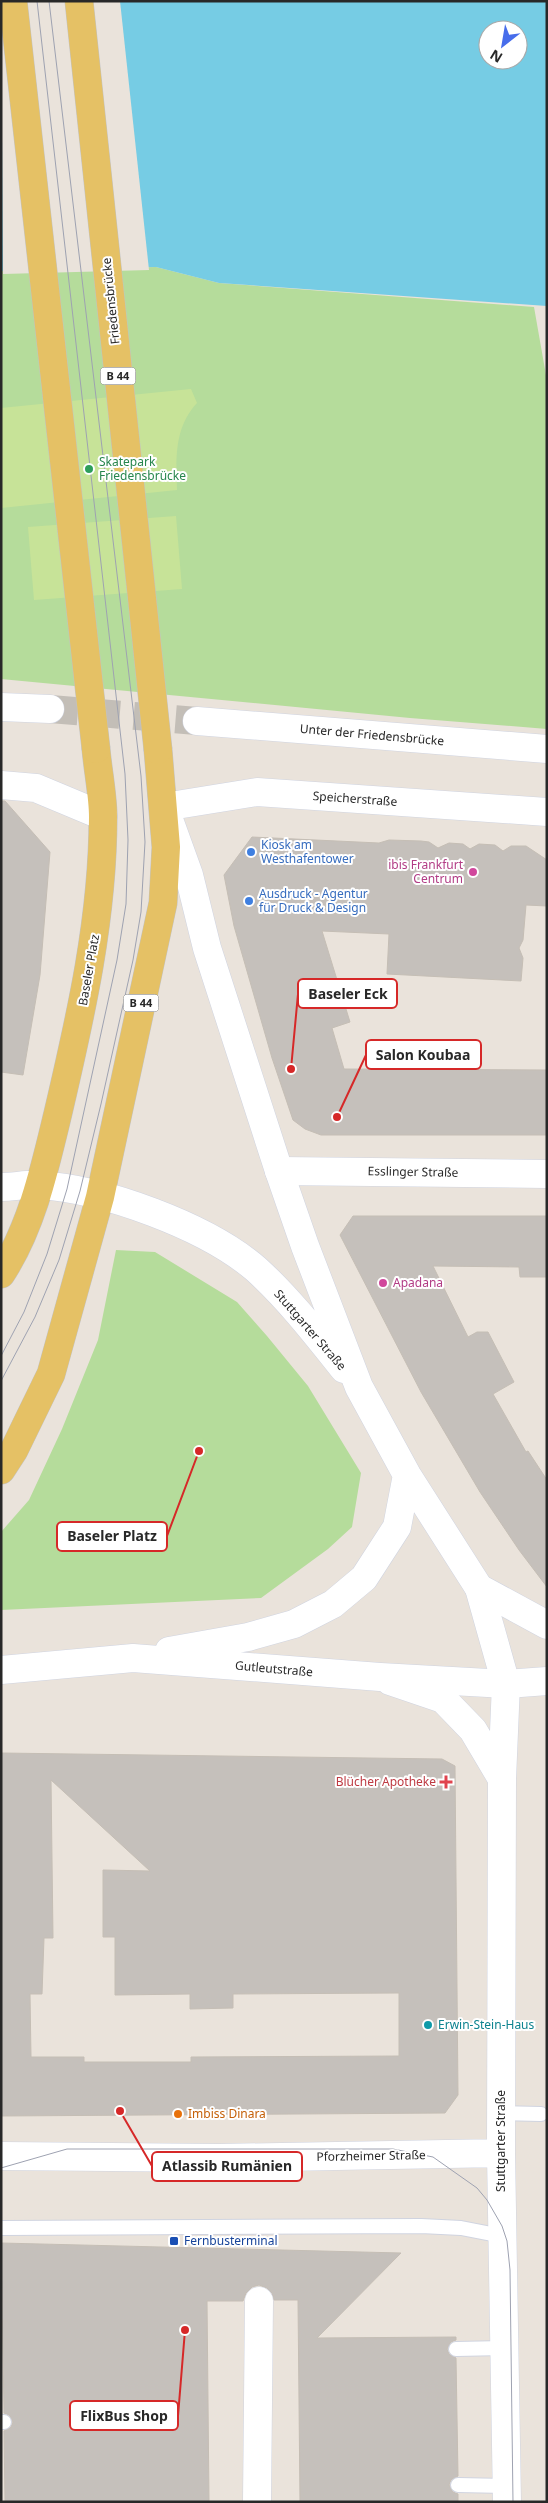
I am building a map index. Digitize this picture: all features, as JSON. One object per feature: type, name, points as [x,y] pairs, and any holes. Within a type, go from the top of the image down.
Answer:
[{"type":"main road","name":"Baseler Platz","points":[[1,1274],[29,1217],[52,1139],[79,1025],[97,927],[103,816],[13,1]]},
{"type":"main road","name":"Friedensbrücke","points":[[79,1],[164,807]]},
{"type":"main road","name":"B 44","points":[[1,1470],[14,1450],[51,1374],[100,1197],[163,903],[166,847],[164,807]]},
{"type":"street","points":[[1,707],[50,709]]},
{"type":"street","name":"Unter der Friedensbrücke","points":[[198,721],[547,749]]},
{"type":"street","points":[[1,785],[36,788],[103,816]]},
{"type":"street","name":"Speicherstraße","points":[[164,807],[257,792],[547,812]]},
{"type":"street","points":[[164,807],[189,875],[207,948],[279,1171]]},
{"type":"street","name":"Esslinger Straße","points":[[279,1171],[547,1174]]},
{"type":"street","name":"Stuttgarter Straße","points":[[279,1171],[305,1246],[359,1387],[407,1475],[480,1588],[506,1684],[502,1780],[501,2113],[506,2494]]},
{"type":"street","points":[[1,1187],[38,1185],[100,1197]]},
{"type":"street","name":"Stuttgarter Straße","points":[[100,1197],[130,1205],[193,1230],[218,1242],[255,1269],[299,1314],[359,1387]]},
{"type":"street","points":[[133,1658],[248,1637],[294,1624],[333,1604],[364,1578],[397,1527],[407,1475]]},
{"type":"street","name":"Stuttgarter Straße","points":[[480,1588],[547,1625]]},
{"type":"street","name":"Gutleutstraße","points":[[5,1672],[133,1658],[380,1677],[506,1684],[547,1682]]},
{"type":"street","points":[[380,1677],[443,1699],[473,1730],[502,1780]]},
{"type":"street","name":"Pforzheimer Straße","points":[[1,2156],[219,2158],[501,2153]]},
{"type":"street","points":[[257,2502],[258,2301]]},
{"type":"lane","points":[[501,2113],[541,2114]]},
{"type":"lane","points":[[1,2228],[421,2226],[461,2228],[502,2236]]},
{"type":"lane","points":[[456,2349],[504,2348]]},
{"type":"lane","points":[[458,2485],[506,2494]]},
{"type":"green space","points":[[156,267],[219,283],[534,307],[547,381],[547,729],[410,718],[1,679],[1,271]]},
{"type":"green space","name":"Skatepark Friedensbrücke","points":[[191,389],[197,403],[189,413],[180,433],[176,466],[177,490],[1,508],[1,408]]},
{"type":"green space","points":[[176,516],[182,589],[34,600],[28,527]]},
{"type":"green space","points":[[116,1250],[155,1252],[237,1302],[267,1336],[308,1386],[361,1473],[352,1527],[328,1549],[261,1598],[1,1610],[1,1532],[29,1500],[62,1429],[98,1340]]},
{"type":"water","points":[[1,1],[547,1],[547,306],[219,283],[156,267],[1,271]]},
{"type":"pier","points":[[1,1],[120,1],[149,270],[3,274]]},
{"type":"building","points":[[1,801],[5,801],[50,852],[40,975],[23,1075],[1,1072]]},
{"type":"building","points":[[252,837],[379,843],[389,840],[421,841],[429,842],[438,848],[449,843],[463,844],[470,849],[479,844],[495,845],[503,851],[511,846],[526,846],[547,860],[547,906],[526,905],[523,940],[519,948],[523,958],[521,981],[387,974],[389,934],[322,931],[350,1022],[332,1028],[344,1069],[547,1070],[547,1135],[321,1135],[305,1129],[293,1120],[272,1058],[234,926],[224,875]]},
{"type":"building","points":[[353,1216],[547,1216],[547,1277],[520,1277],[519,1267],[433,1266],[468,1337],[477,1332],[488,1332],[514,1382],[493,1394],[526,1452],[528,1451],[547,1480],[547,1587],[519,1550],[480,1492],[421,1392],[340,1235]]},
{"type":"building","points":[[1,1753],[442,1759],[455,1766],[458,2095],[445,2113],[1,2116]],"holes":[[[51,1780],[150,1871],[103,1870],[103,1937],[115,1937],[115,1995],[190,1994],[190,2009],[233,2008],[233,1994],[399,1993],[399,2056],[191,2057],[191,2062],[84,2062],[84,2057],[31,2057],[30,1994],[42,1994],[44,1938],[53,1938]]]},
{"type":"building","points":[[1,2243],[401,2253],[317,2338],[456,2337],[456,2340],[451,2342],[447,2349],[449,2354],[456,2358],[458,2476],[451,2480],[449,2485],[453,2492],[458,2494],[458,2502],[300,2502],[298,2300],[274,2300],[272,2293],[267,2288],[259,2285],[252,2287],[246,2293],[243,2301],[207,2301],[209,2502],[5,2502],[4,2431],[11,2427],[13,2422],[9,2415],[4,2413]]},
{"type":"tunnel","points":[[50,709],[197,721]]},
{"type":"tram line","points":[[1,1356],[24,1312],[47,1254],[67,1189],[117,960],[126,904],[128,840],[125,774],[37,1]]},
{"type":"tram line","points":[[1,1381],[35,1317],[59,1260],[80,1191],[133,960],[141,912],[145,842],[141,776],[49,1]]},
{"type":"tram line","points":[[1,2168],[67,2149],[393,2149],[433,2157],[477,2188],[487,2200],[502,2226],[507,2241],[510,2270],[513,2502]]},
{"type":"place","name":"Skatepark Friedensbrücke","points":[[89,469]]},
{"type":"place","name":"Kiosk am Westhafentower","points":[[251,852]]},
{"type":"place","name":"ibis Frankfurt Centrum","points":[[473,872]]},
{"type":"place","name":"Ausdruck - Agentur für Druck & Design","points":[[249,901]]},
{"type":"place","name":"Baseler Eck","points":[[291,1069]]},
{"type":"place","name":"Salon Koubaa","points":[[337,1117]]},
{"type":"place","name":"Apadana","points":[[383,1283]]},
{"type":"place","name":"Baseler Platz","points":[[199,1451]]},
{"type":"place","name":"Blücher Apotheke","points":[[446,1782]]},
{"type":"place","name":"Erwin-Stein-Haus","points":[[428,2025]]},
{"type":"place","name":"Atlassib Rumänien","points":[[120,2111]]},
{"type":"place","name":"Imbiss Dinara","points":[[178,2114]]},
{"type":"place","name":"Fernbusterminal","points":[[174,2241]]},
{"type":"place","name":"FlixBus Shop","points":[[185,2330]]}]
